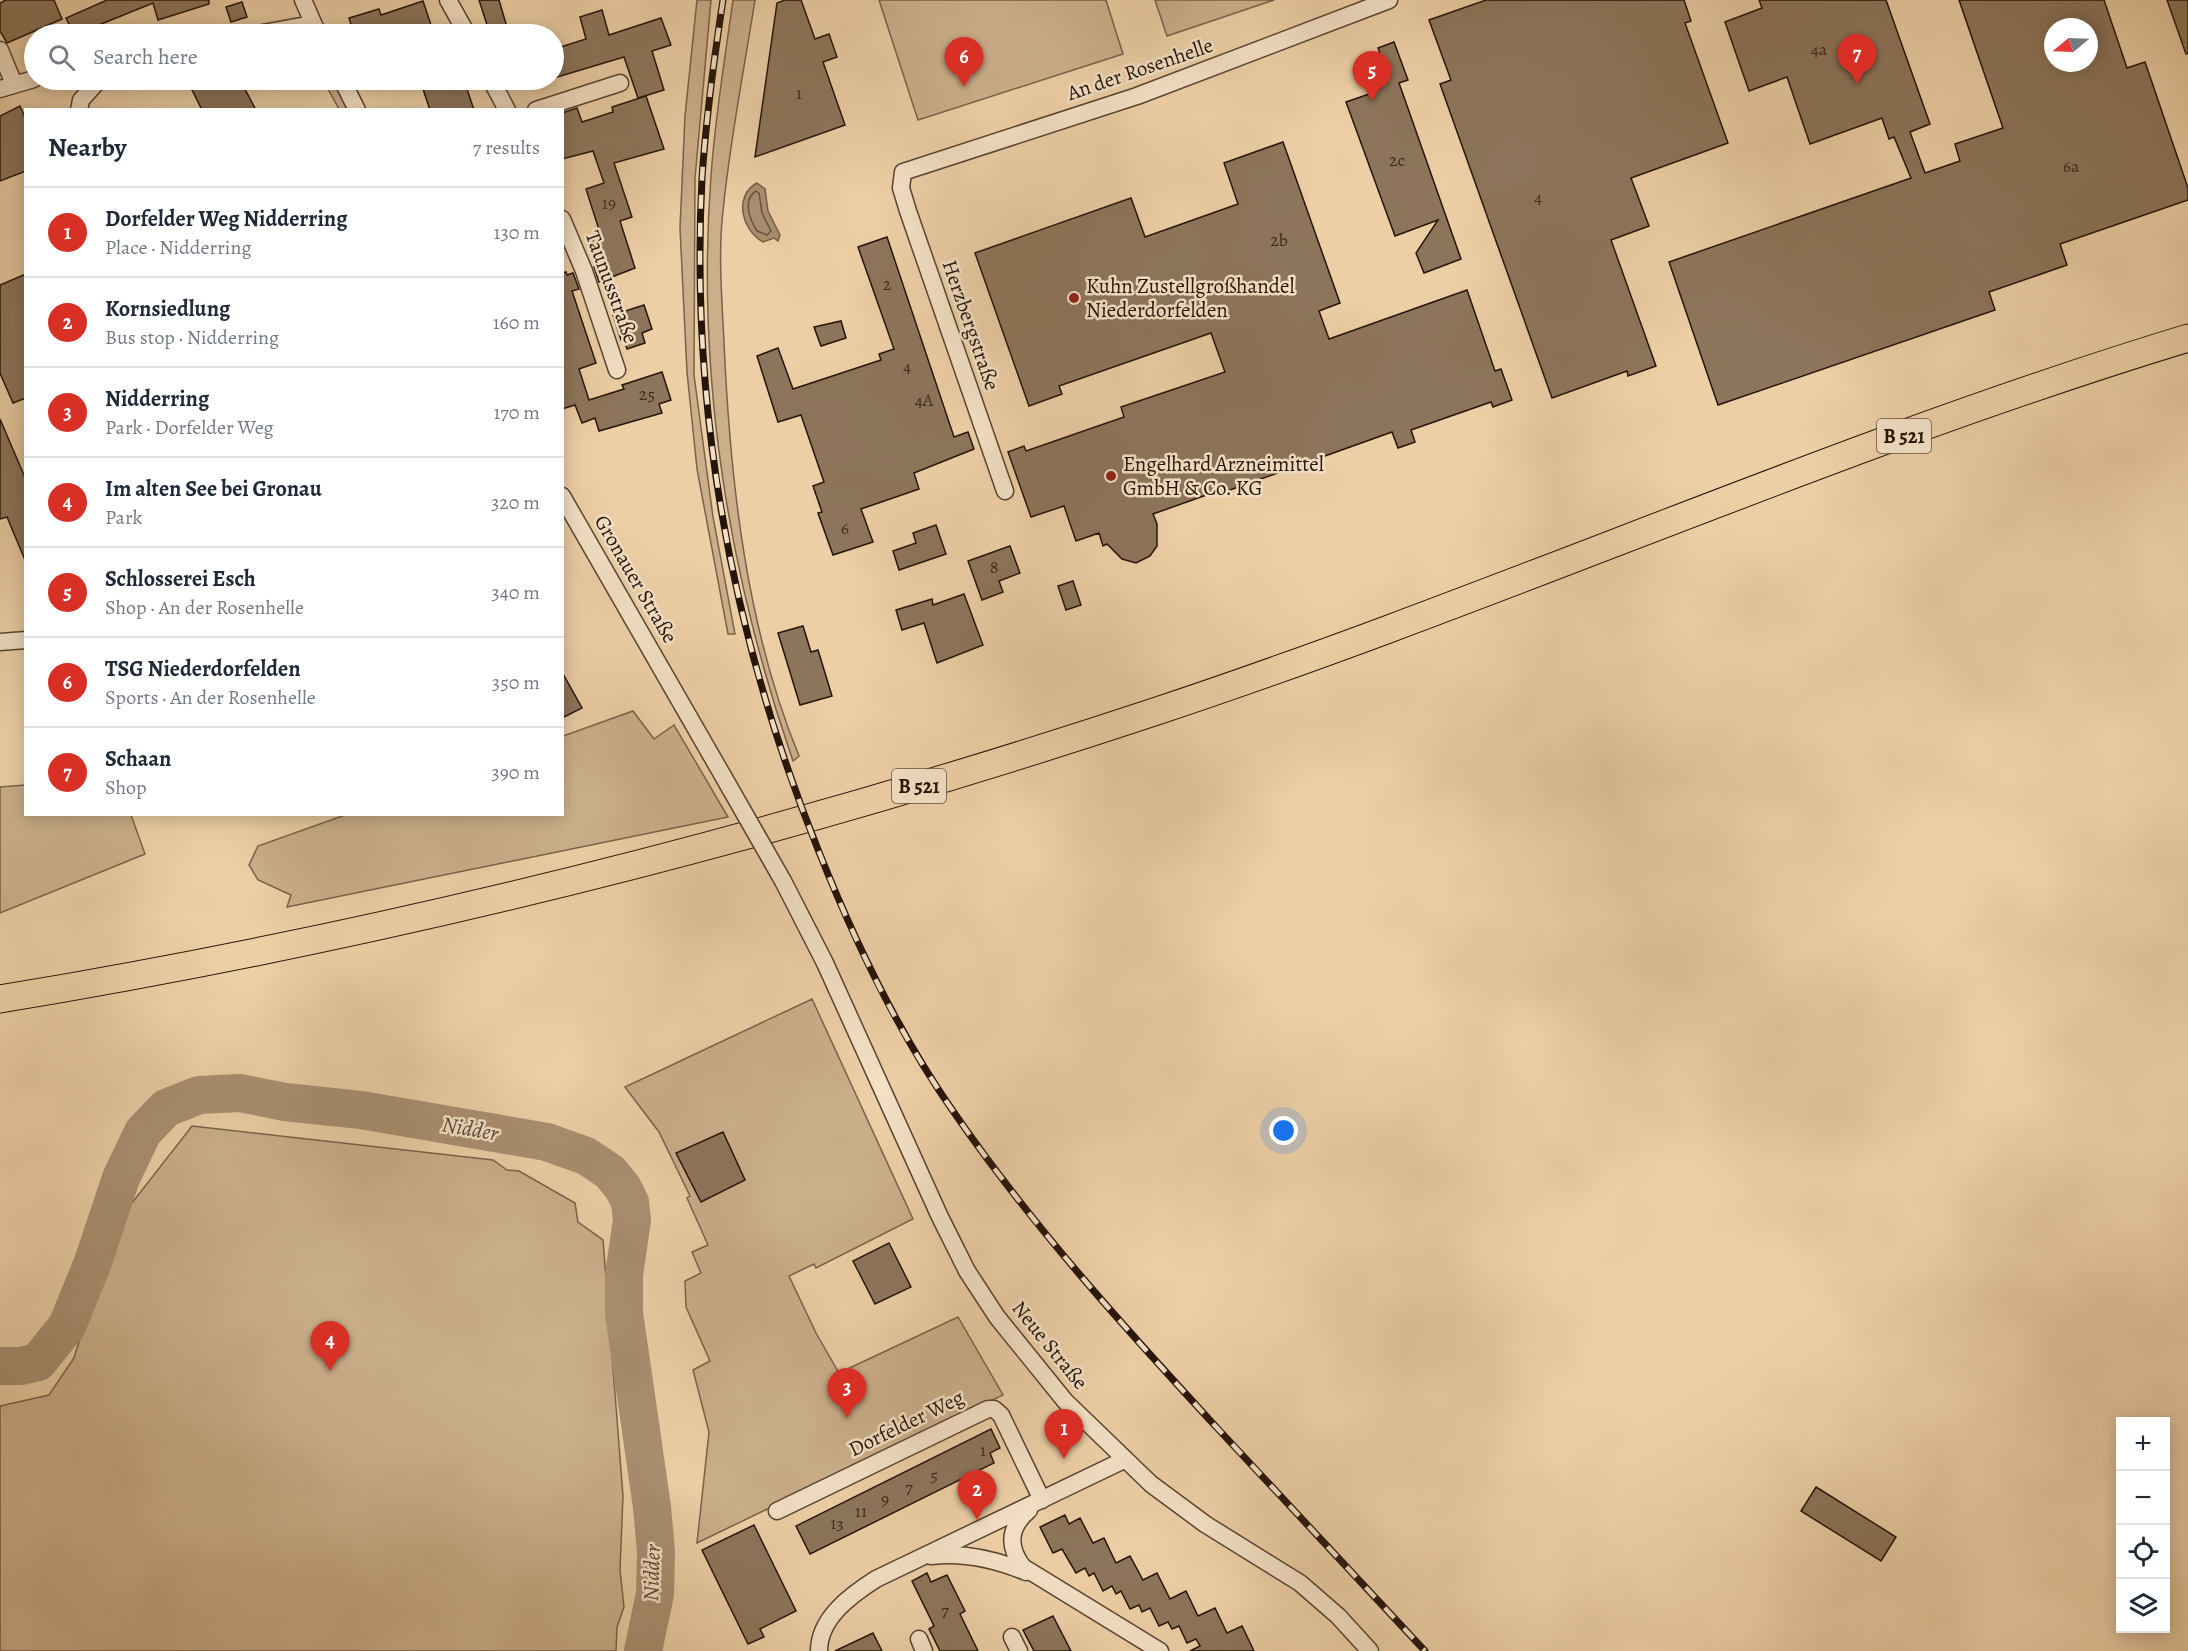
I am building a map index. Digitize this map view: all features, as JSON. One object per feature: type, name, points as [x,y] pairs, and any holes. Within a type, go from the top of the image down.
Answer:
[{"type":"main road","name":"B 521","points":[[0,999],[242,956],[505,898],[712,846],[996,763],[1310,658],[2000,400],[2188,338]]},
{"type":"street","points":[[448,0],[461,24]]},
{"type":"street","name":"An der Rosenhelle","points":[[903,172],[1137,96],[1389,0]]},
{"type":"street","points":[[308,1],[314,24]]},
{"type":"street","points":[[0,50],[7,86],[24,82]]},
{"type":"street","points":[[542,108],[620,83]]},
{"type":"street","points":[[79,108],[81,100],[90,90]]},
{"type":"street","points":[[347,90],[356,108]]},
{"type":"street","points":[[496,90],[506,108]]},
{"type":"street","name":"Herzbergstraße","points":[[903,172],[901,188],[908,211],[1005,491]]},
{"type":"street","name":"Taunusstraße","points":[[564,224],[584,271],[617,370]]},
{"type":"street","name":"Gronauer Straße","points":[[564,499],[723,776]]},
{"type":"street","points":[[0,642],[24,640]]},
{"type":"street","name":"Neue Straße","points":[[723,776],[783,880],[825,963],[967,1271],[997,1317],[1043,1375],[1124,1460],[1151,1484],[1205,1524],[1300,1583],[1338,1616],[1370,1651]]},
{"type":"street","name":"Dorfelder Weg","points":[[777,1511],[988,1409],[994,1409],[1001,1415],[1042,1500]]},
{"type":"street","points":[[819,1651],[824,1630],[842,1603],[876,1579],[1124,1460]]},
{"type":"street","points":[[1042,1500],[1016,1523],[1011,1534],[1016,1557],[1023,1567],[1160,1651]]},
{"type":"street","points":[[919,1558],[963,1555],[1008,1564],[1035,1575]]},
{"type":"shaded area","points":[[697,0],[711,0],[695,178],[694,375],[713,517],[735,634],[728,634],[697,469],[687,372],[680,228],[685,116]]},
{"type":"shaded area","points":[[733,0],[755,0],[729,158],[722,227],[721,293],[731,447],[736,500],[754,605],[781,707],[799,756],[793,761],[770,690],[751,619],[722,473],[713,399],[708,325],[711,176]]},
{"type":"shaded area","points":[[879,0],[1106,0],[1123,54],[918,120]]},
{"type":"shaded area","points":[[1155,0],[1274,0],[1167,36]]},
{"type":"shaded area","points":[[329,90],[338,90],[347,108],[338,108]]},
{"type":"shaded area","points":[[633,711],[654,739],[674,725],[728,817],[287,907],[291,895],[258,880],[249,865],[258,846],[342,816],[564,816],[564,736]]},
{"type":"shaded area","points":[[24,785],[24,816],[131,816],[145,854],[0,913],[0,787]]},
{"type":"shaded area","points":[[812,999],[913,1219],[816,1268],[814,1264],[789,1276],[816,1333],[839,1373],[958,1317],[1003,1395],[697,1543],[709,1432],[693,1370],[710,1361],[686,1307],[685,1281],[701,1273],[692,1252],[708,1245],[687,1198],[690,1196],[659,1132],[625,1087]]},
{"type":"shaded area","points":[[192,1126],[493,1160],[507,1170],[519,1171],[575,1203],[578,1222],[603,1240],[623,1496],[620,1570],[624,1607],[617,1627],[616,1651],[0,1651],[0,1406],[49,1395],[74,1358],[114,1226]]},
{"type":"water","points":[[757,183],[765,189],[768,211],[780,235],[778,241],[774,238],[763,242],[756,237],[750,230],[743,213],[745,196]]},
{"type":"building","points":[[6,0],[54,0],[62,19],[51,24],[24,24],[24,36],[7,43],[0,31],[0,3]]},
{"type":"building","points":[[107,0],[209,0],[209,4],[158,20],[153,3],[101,24],[69,24],[66,18]]},
{"type":"building","points":[[479,0],[499,0],[506,24],[487,24]]},
{"type":"building","points":[[785,0],[801,0],[815,39],[829,34],[837,57],[823,62],[845,125],[755,157],[777,3]]},
{"type":"building","points":[[1486,0],[1684,0],[1691,21],[1685,23],[1728,143],[1631,178],[1649,226],[1611,240],[1656,366],[1628,376],[1627,371],[1552,398],[1440,84],[1451,80],[1429,20]]},
{"type":"building","points":[[1759,0],[1886,0],[1930,124],[1910,132],[1925,173],[1960,161],[1955,144],[2003,128],[1959,0],[2104,0],[2127,68],[2145,62],[2188,188],[2188,200],[2060,244],[2067,265],[1989,292],[1995,310],[1718,405],[1669,262],[1911,178],[1894,137],[1889,139],[1882,118],[1810,144],[1787,77],[1749,91],[1725,22],[1762,8]]},
{"type":"building","points":[[2167,0],[2188,0],[2188,53],[2186,54]]},
{"type":"building","points":[[423,1],[431,24],[351,24],[349,18],[379,9],[381,15]]},
{"type":"building","points":[[242,2],[247,17],[231,22],[226,7]]},
{"type":"building","points":[[602,10],[609,35],[661,18],[671,45],[652,51],[664,90],[638,98],[624,57],[564,75],[564,46],[586,39],[580,17]]},
{"type":"building","points":[[1394,42],[1408,80],[1399,83],[1461,259],[1424,273],[1416,253],[1438,220],[1395,236],[1346,102],[1375,92],[1367,70],[1384,64],[1378,48]]},
{"type":"building","points":[[192,90],[245,90],[255,108],[201,108]]},
{"type":"building","points":[[423,90],[467,90],[473,108],[429,108]]},
{"type":"building","points":[[646,96],[664,149],[614,163],[632,217],[620,221],[635,268],[599,282],[593,254],[597,253],[592,239],[601,236],[586,189],[604,183],[593,151],[564,158],[564,112],[577,108],[582,122],[613,112],[612,107]]},
{"type":"building","points":[[20,106],[24,115],[24,172],[0,181],[0,116]]},
{"type":"building","points":[[1283,142],[1340,303],[1319,311],[1329,339],[1467,290],[1495,371],[1501,369],[1512,400],[1493,407],[1491,402],[1411,430],[1415,442],[1398,448],[1392,432],[1216,495],[1215,492],[1153,514],[1157,524],[1157,546],[1150,556],[1136,563],[1122,559],[1107,544],[1103,546],[1099,533],[1076,541],[1064,506],[1031,517],[1008,452],[1024,446],[1026,451],[1124,417],[1121,407],[1225,372],[1211,333],[1059,386],[1062,394],[1029,406],[975,253],[1131,198],[1145,237],[1238,204],[1224,163]]},
{"type":"building","points":[[887,237],[954,437],[968,432],[974,449],[914,473],[919,489],[861,509],[873,542],[833,555],[818,513],[822,512],[813,486],[824,482],[801,415],[778,422],[757,356],[778,348],[793,389],[881,360],[879,354],[894,349],[858,247]]},
{"type":"building","points":[[564,272],[567,275],[573,273],[579,289],[572,291],[596,363],[579,369],[589,400],[624,389],[622,385],[662,372],[671,400],[659,404],[662,413],[599,431],[595,418],[582,423],[575,405],[564,408]]},
{"type":"building","points":[[24,275],[24,399],[13,403],[0,373],[0,285]]},
{"type":"building","points":[[644,305],[652,329],[642,333],[645,343],[627,349],[624,339],[621,340],[613,315]]},
{"type":"building","points":[[841,321],[846,338],[821,346],[814,327]]},
{"type":"building","points":[[0,419],[24,475],[24,558],[7,517],[0,519]]},
{"type":"building","points":[[936,525],[946,554],[899,570],[893,551],[916,543],[913,533]]},
{"type":"building","points":[[1010,546],[1020,573],[999,581],[1003,592],[982,600],[968,561]]},
{"type":"building","points":[[1073,581],[1081,605],[1066,610],[1058,586]]},
{"type":"building","points":[[964,594],[983,645],[937,663],[924,623],[902,630],[896,610],[932,599],[933,605]]},
{"type":"building","points":[[803,626],[811,652],[818,650],[832,696],[800,705],[778,633]]},
{"type":"building","points":[[564,676],[582,708],[564,717]]},
{"type":"building","points":[[723,1132],[745,1180],[701,1202],[676,1153]]},
{"type":"building","points":[[889,1243],[911,1287],[875,1304],[853,1261]]},
{"type":"building","points":[[991,1429],[1000,1448],[990,1453],[994,1463],[810,1554],[796,1526]]},
{"type":"building","points":[[1816,1487],[1896,1537],[1881,1561],[1801,1511]]},
{"type":"building","points":[[1065,1515],[1069,1524],[1080,1518],[1093,1543],[1104,1538],[1116,1563],[1130,1556],[1143,1580],[1157,1573],[1170,1599],[1186,1591],[1198,1616],[1215,1608],[1227,1633],[1242,1626],[1254,1651],[1190,1651],[1200,1646],[1196,1639],[1187,1643],[1179,1626],[1172,1629],[1168,1622],[1159,1626],[1150,1608],[1142,1612],[1139,1605],[1130,1609],[1121,1591],[1116,1594],[1112,1586],[1103,1591],[1094,1573],[1089,1576],[1085,1568],[1076,1573],[1062,1549],[1053,1553],[1040,1527]]},
{"type":"building","points":[[754,1525],[796,1611],[760,1629],[764,1637],[748,1644],[702,1550]]},
{"type":"building","points":[[927,1573],[931,1582],[947,1575],[965,1611],[960,1614],[978,1651],[940,1651],[929,1629],[934,1626],[912,1581]]},
{"type":"building","points":[[1053,1616],[1071,1651],[1034,1651],[1023,1630]]},
{"type":"building","points":[[873,1633],[882,1651],[835,1651]]},
{"type":"waterway","name":"Nidder","points":[[0,1366],[21,1366],[38,1362],[67,1326],[93,1262],[121,1178],[143,1132],[166,1108],[199,1095],[240,1093],[285,1102],[361,1110],[547,1142],[586,1156],[610,1172],[623,1188],[630,1202],[632,1220],[624,1275],[624,1313],[652,1507],[656,1552],[655,1594],[643,1651]]},
{"type":"railway","points":[[723,0],[702,178],[700,265],[703,351],[711,437],[723,521],[762,689],[789,771],[833,886],[862,952],[895,1018],[933,1081],[983,1154],[1047,1236],[1149,1353],[1425,1651]]},
{"type":"place","name":"Schaan","points":[[1857,84]]},
{"type":"place","name":"TSG Niederdorfelden","points":[[964,87]]},
{"type":"place","name":"Schlosserei Esch","points":[[1372,101]]},
{"type":"place","name":"Kuhn Zustellgroßhandel Niederdorfelden","points":[[1074,298]]},
{"type":"place","name":"Engelhard Arzneimittel GmbH & Co. KG","points":[[1111,476]]},
{"type":"place","name":"Im alten See bei Gronau","points":[[330,1371]]},
{"type":"place","name":"Nidderring","points":[[847,1418]]},
{"type":"place","name":"Dorfelder Weg Nidderring","points":[[1064,1459]]},
{"type":"place","name":"Kornsiedlung","points":[[977,1520]]}]
